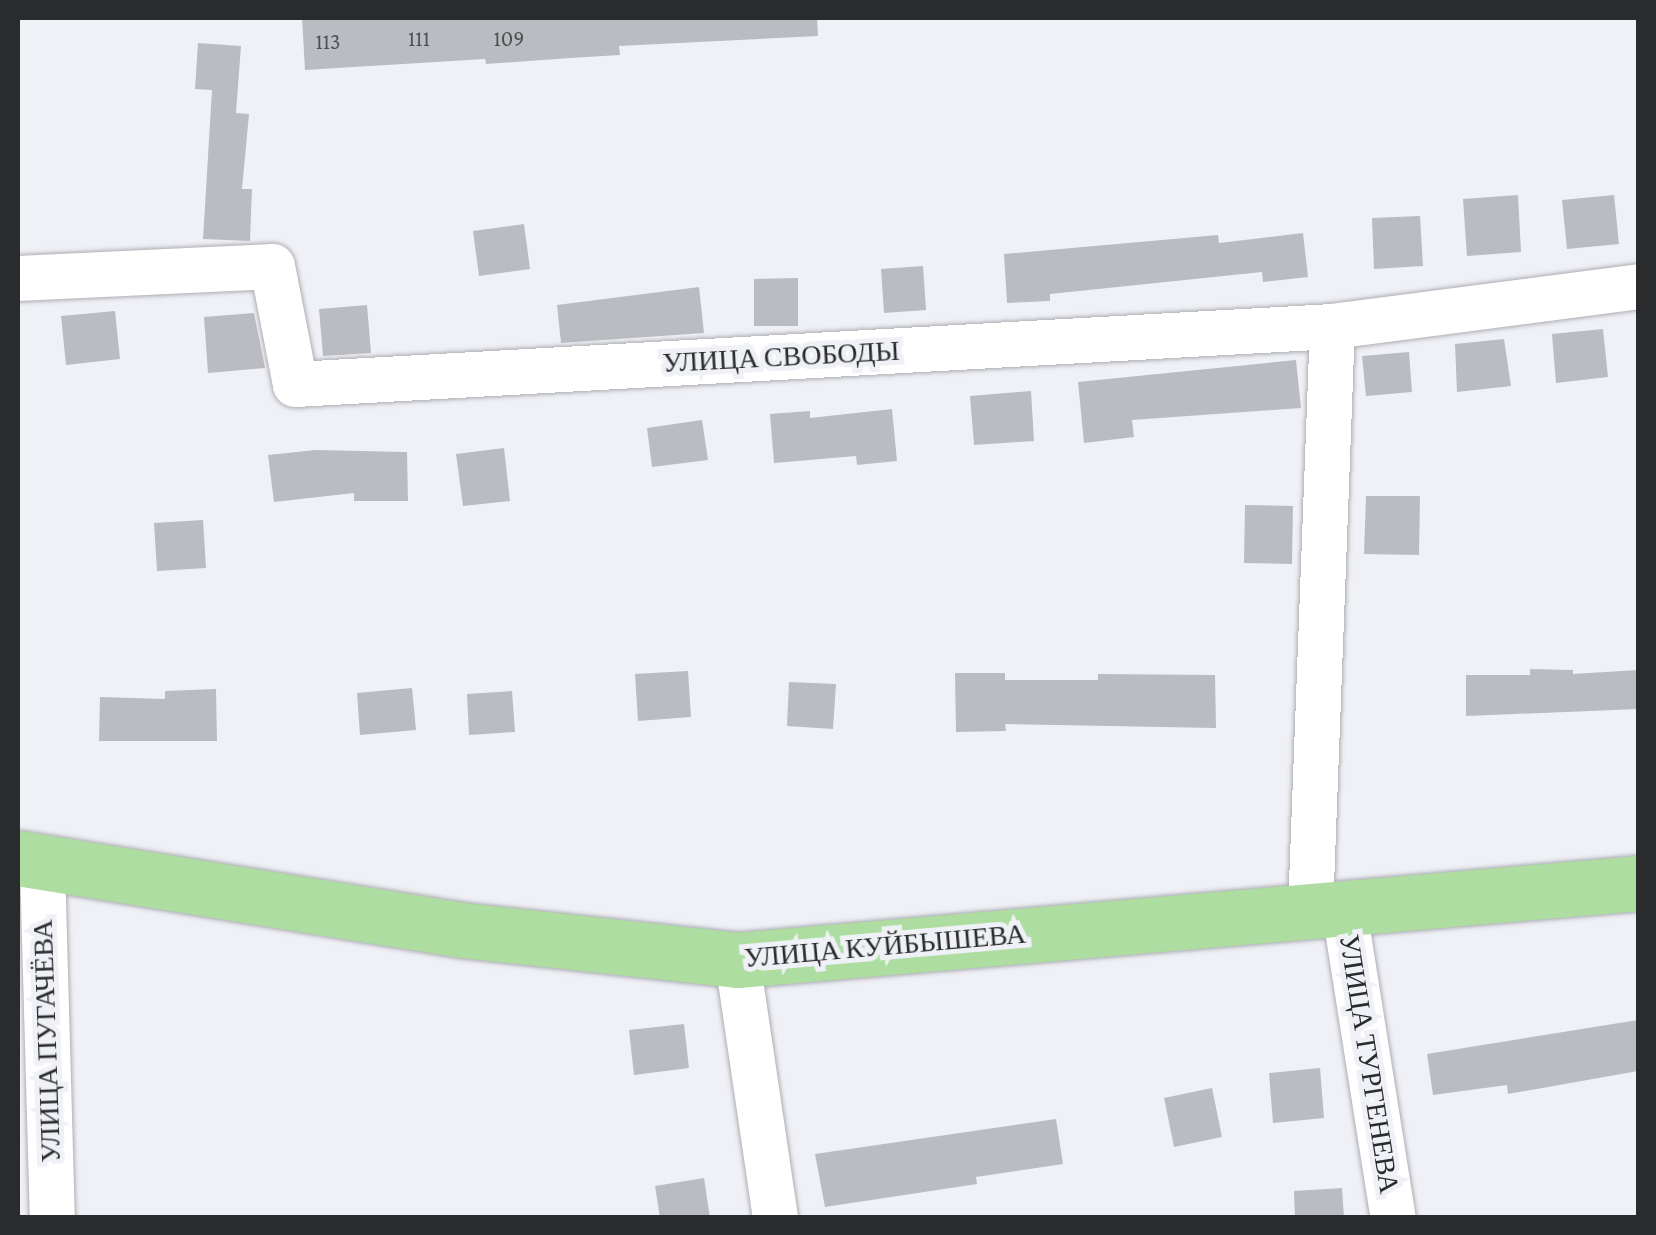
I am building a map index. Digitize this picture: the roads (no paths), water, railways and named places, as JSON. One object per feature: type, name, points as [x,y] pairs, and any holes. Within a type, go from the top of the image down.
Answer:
[{"type":"main road","name":"УЛИЦА КУЙБЫШЕВА","points":[[30,862],[462,930],[737,960],[1638,884]]},
{"type":"street","name":"УЛИЦА СВОБОДЫ","points":[[18,278],[272,266],[295,384],[1332,326],[1638,286]]},
{"type":"street","name":"УЛИЦА ТУРГЕНЕВА","points":[[1332,326],[1327,911],[1393,1218]]},
{"type":"street","name":"УЛИЦА ПУГАЧЁВА","points":[[30,862],[52,1218]]},
{"type":"street","points":[[737,960],[775,1218]]}]
